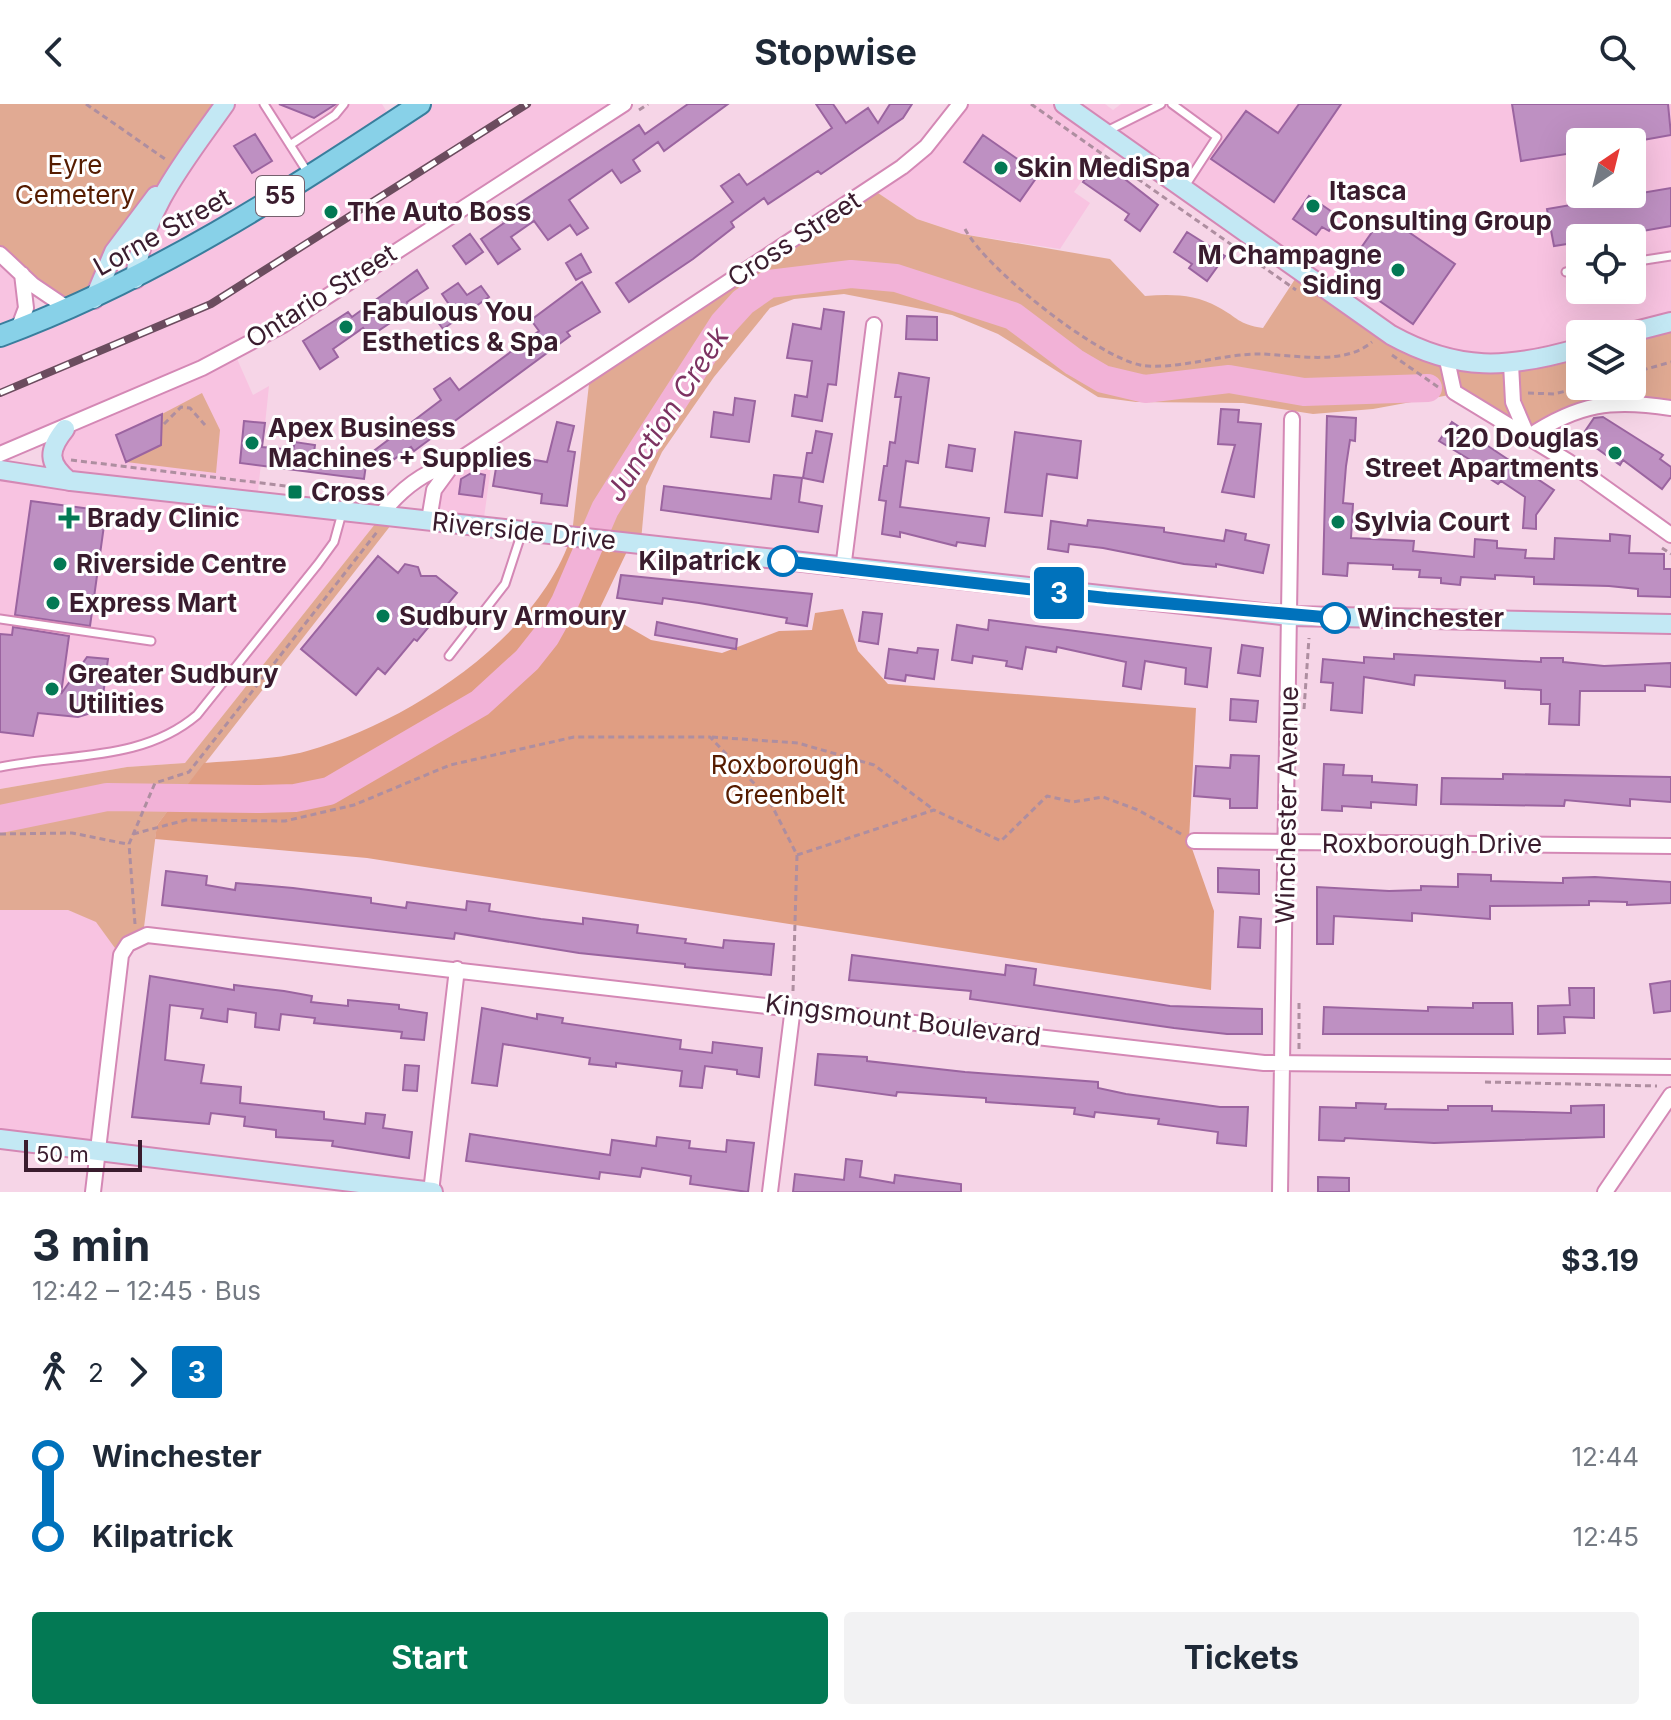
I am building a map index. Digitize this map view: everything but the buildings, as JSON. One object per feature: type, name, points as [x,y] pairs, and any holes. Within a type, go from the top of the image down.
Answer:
[{"type":"main road","name":"Lorne Street","points":[[5,335],[70,310],[135,279],[310,176],[420,104]]},
{"type":"street","points":[[94,299],[114,252],[149,201],[167,186],[180,169],[225,104]]},
{"type":"street","name":"Ontario Street","points":[[0,454],[65,429],[202,368],[283,325],[624,104]]},
{"type":"street","name":"Cross Street","points":[[385,516],[402,490],[425,474],[453,464],[902,167],[926,147],[960,104]]},
{"type":"street","points":[[1064,104],[1391,335],[1447,360],[1511,364],[1566,351]]},
{"type":"street","points":[[135,279],[138,250],[167,186]]},
{"type":"street","points":[[0,254],[70,310]]},
{"type":"street","points":[[5,335],[26,308],[22,274]]},
{"type":"street","points":[[1646,328],[1671,322]]},
{"type":"street","points":[[843,569],[874,325]]},
{"type":"street","points":[[1447,360],[1454,392],[1528,437],[1671,535]]},
{"type":"street","points":[[1511,364],[1517,416],[1528,437]]},
{"type":"street","points":[[1528,437],[1565,415],[1594,404],[1618,402],[1671,408]]},
{"type":"street","name":"Winchester Avenue","points":[[1280,1192],[1292,419]]},
{"type":"street","points":[[65,429],[51,448],[51,458],[54,468],[69,481]]},
{"type":"street","name":"Cross Street","points":[[429,520],[434,490],[453,464]]},
{"type":"street","name":"Riverside Drive","points":[[0,470],[69,481],[566,535],[843,569],[1290,616],[1671,624]]},
{"type":"street","name":"Roxborough Drive","points":[[1194,841],[1671,846]]},
{"type":"street","name":"Kingsmount Boulevard","points":[[137,938],[164,936],[1284,1063],[1671,1067]]},
{"type":"street","points":[[93,1192],[121,955],[137,938]]},
{"type":"street","points":[[0,1139],[432,1192],[457,969]]},
{"type":"street","points":[[770,1192],[793,1007]]},
{"type":"street","points":[[1605,1192],[1671,1095]]},
{"type":"lane","points":[[264,104],[310,176]]},
{"type":"lane","points":[[290,145],[335,115],[344,104]]},
{"type":"lane","points":[[1104,132],[1161,104]]},
{"type":"lane","points":[[1172,104],[1217,137],[1183,188]]},
{"type":"lane","points":[[1646,260],[1671,256]]},
{"type":"lane","points":[[0,767],[115,752],[157,741],[177,732],[197,715],[318,564],[334,542],[343,511]]},
{"type":"lane","points":[[449,656],[505,584],[522,531]]},
{"type":"lane","points":[[0,619],[151,641]]},
{"type":"path","points":[[86,104],[180,169]]},
{"type":"path","points":[[1031,104],[1296,291]]},
{"type":"path","points":[[965,229],[975,248],[1024,292],[1094,344],[1142,366],[1257,354],[1315,358],[1361,352],[1372,342],[1360,334]]},
{"type":"path","points":[[1385,351],[1448,394]]},
{"type":"path","points":[[1646,369],[1671,362]]},
{"type":"path","points":[[1512,391],[1540,395],[1566,390]]},
{"type":"path","points":[[164,424],[181,407],[193,412],[205,425]]},
{"type":"path","points":[[51,458],[293,487]]},
{"type":"path","points":[[137,938],[132,911],[129,844],[155,783],[189,772],[385,516]]},
{"type":"path","points":[[133,834],[186,820],[299,818],[354,805],[450,765],[574,737],[710,737],[798,743],[874,765],[934,810],[1001,841],[1047,796],[1073,802],[1103,797],[1138,810],[1194,841]]},
{"type":"path","points":[[710,737],[768,798],[797,855],[793,1007]]},
{"type":"path","points":[[797,855],[934,810]]},
{"type":"path","points":[[0,834],[23,831],[72,833],[129,844]]},
{"type":"shaded area","points":[[227,104],[382,104],[392,120],[409,104],[626,104],[234,352],[253,395],[269,386],[257,501],[383,514],[185,763],[127,767],[0,789],[0,469],[69,481],[55,468],[64,431],[0,456],[0,253],[16,264],[21,322],[136,280],[139,252]]},
{"type":"shaded area","points":[[962,104],[1105,104],[1113,110],[1121,104],[1671,104],[1671,320],[1646,327],[1646,320],[1566,320],[1566,349],[1511,362],[1418,349],[1113,137],[1074,192],[1090,203],[1060,249],[962,234],[917,219],[872,189]]},
{"type":"shaded area","points":[[495,438],[483,525],[429,520],[439,481]]},
{"type":"shaded area","points":[[0,910],[68,910],[96,921],[120,955],[97,1148],[0,1137]]},
{"type":"green space","name":"Eyre Cemetery","points":[[0,104],[227,104],[108,267],[72,310],[0,253]]},
{"type":"green space","points":[[872,189],[917,219],[962,234],[1110,259],[1145,296],[1192,297],[1254,326],[1263,328],[1301,270],[1391,334],[1471,362],[1566,348],[1566,400],[1646,400],[1646,329],[1671,320],[1671,409],[1618,403],[1527,437],[1455,394],[1373,409],[1313,414],[1243,403],[1136,402],[1098,397],[998,334],[952,315],[844,294],[794,299],[770,308],[714,377],[662,452],[646,486],[641,541],[572,534],[590,375]]},
{"type":"green space","points":[[202,393],[220,430],[216,473],[126,462],[160,445],[162,414]]},
{"type":"green space","points":[[383,514],[398,516],[157,825],[143,935],[120,955],[96,922],[68,910],[0,910],[0,789],[127,767],[185,763]]},
{"type":"green space","name":"Roxborough Greenbelt","points":[[572,534],[632,541],[599,610],[651,640],[722,653],[779,631],[812,630],[815,613],[843,609],[858,651],[888,684],[1196,708],[1189,840],[1214,911],[1211,990],[367,858],[155,839],[157,825],[204,763],[282,756],[346,738],[427,697],[465,671],[500,641],[531,608],[555,572]]},
{"type":"waterway","name":"Junction Creek","points":[[0,819],[107,797],[260,799],[295,798],[329,791],[480,703],[527,660],[546,636],[565,602],[605,509],[642,450],[723,324],[743,302],[769,284],[851,274],[896,278],[1013,316],[1074,362],[1103,379],[1145,389],[1229,379],[1304,392],[1428,388]]},
{"type":"railway","points":[[0,393],[211,304],[527,104]]},
{"type":"bus line","name":"3","points":[[783,561],[1106,598],[1335,618]]},
{"type":"place","name":"Skin MediSpa","points":[[1001,168]]},
{"type":"place","name":"Itasca Consulting Group","points":[[1313,206]]},
{"type":"place","name":"The Auto Boss","points":[[331,212]]},
{"type":"place","name":"M Champagne Siding","points":[[1398,270]]},
{"type":"place","name":"Fabulous You Esthetics & Spa","points":[[346,327]]},
{"type":"place","name":"Apex Business Machines + Supplies","points":[[252,443]]},
{"type":"place","name":"120 Douglas Street Apartments","points":[[1615,453]]},
{"type":"place","name":"Cross","points":[[295,492]]},
{"type":"place","name":"Brady Clinic","points":[[69,518]]},
{"type":"place","name":"Sylvia Court","points":[[1338,522]]},
{"type":"place","name":"Kilpatrick","points":[[783,561]]},
{"type":"place","name":"Riverside Centre","points":[[60,564]]},
{"type":"place","name":"Express Mart","points":[[53,603]]},
{"type":"place","name":"Sudbury Armoury","points":[[383,616]]},
{"type":"place","name":"Winchester","points":[[1335,618]]},
{"type":"place","name":"Greater Sudbury Utilities","points":[[52,689]]}]
